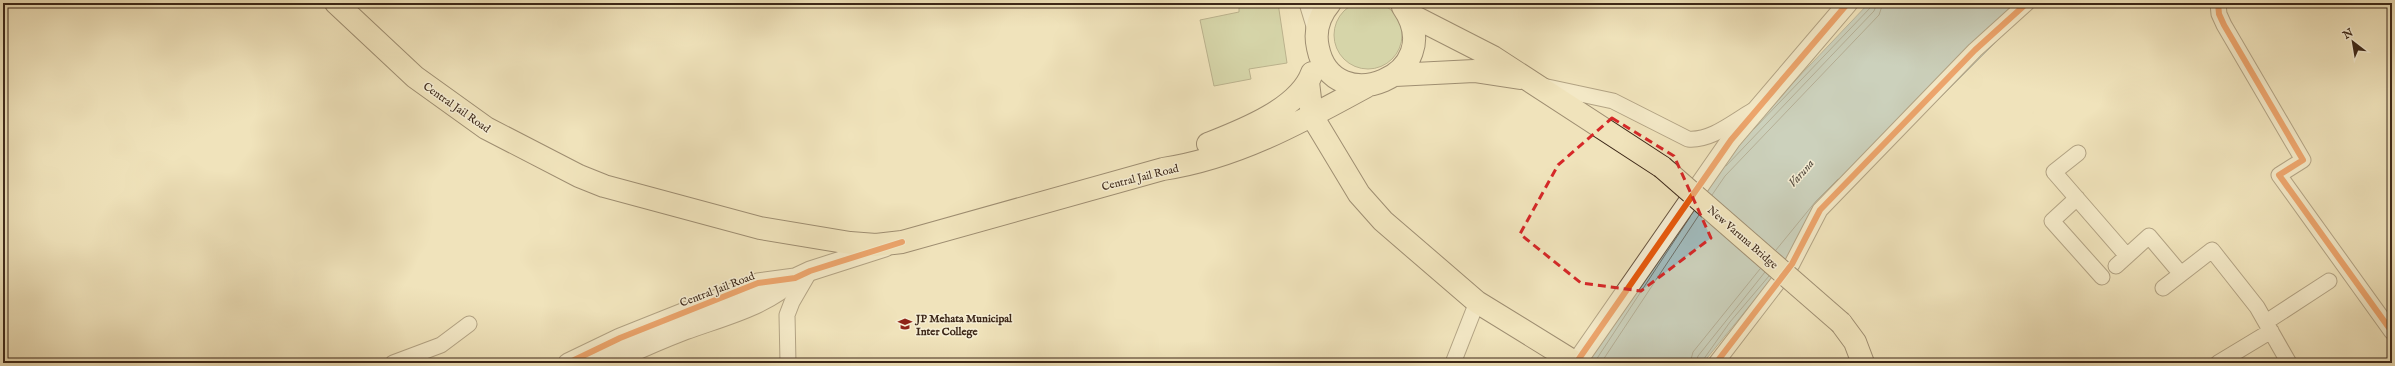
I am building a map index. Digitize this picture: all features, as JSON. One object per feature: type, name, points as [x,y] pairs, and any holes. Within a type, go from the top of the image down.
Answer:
[{"type":"main road","name":"Central Jail Road","points":[[336,3],[415,77],[486,128],[579,176],[604,186],[760,228],[850,243],[876,244],[902,242],[1163,169],[1193,164],[1254,143],[1312,116],[1367,86],[1382,82],[1395,75]]},
{"type":"main road","points":[[1330,3],[1321,15],[1317,29],[1319,53],[1326,67],[1337,77],[1352,84],[1367,86]]},
{"type":"main road","points":[[1395,75],[1407,60],[1412,46],[1413,32],[1403,8]]},
{"type":"main road","name":"New Varuna Bridge","points":[[1403,8],[1493,57],[1662,166],[1841,323],[1855,342],[1863,363]]},
{"type":"main road","points":[[1163,169],[1186,153],[1254,125],[1281,109],[1308,82],[1319,53]]},
{"type":"main road","points":[[1395,75],[1474,71],[1533,82]]},
{"type":"main road","points":[[1308,82],[1312,116],[1359,194],[1372,209],[1477,302],[1576,363]]},
{"type":"street","points":[[1309,3],[1317,29]]},
{"type":"street","points":[[1576,363],[1731,140],[1848,3]]},
{"type":"street","points":[[1716,363],[1792,264],[1820,210],[1976,50],[2027,3]]},
{"type":"street","points":[[2218,3],[2219,14],[2224,25],[2303,160],[2279,175],[2392,332]]},
{"type":"street","points":[[1533,82],[1613,101],[1688,139],[1709,136],[1760,106]]},
{"type":"street","points":[[2078,153],[2054,172],[2127,256]]},
{"type":"street","points":[[2077,198],[2052,221],[2102,277]]},
{"type":"street","points":[[2116,266],[2149,236],[2181,274]]},
{"type":"street","name":"Central Jail Road","points":[[568,363],[620,338],[758,283],[803,274],[902,242]]},
{"type":"street","points":[[2163,288],[2212,250],[2235,277],[2268,326],[2289,363]]},
{"type":"street","points":[[609,363],[659,340],[766,299],[781,292],[803,274]]},
{"type":"street","points":[[788,363],[787,315],[803,274]]},
{"type":"street","points":[[2218,363],[2329,281]]},
{"type":"street","points":[[1453,363],[1477,302]]},
{"type":"street","points":[[393,363],[441,345],[469,324]]},
{"type":"street","points":[[1446,363],[1459,346]]},
{"type":"highlighted area","points":[[1612,118],[1674,156],[1711,238],[1641,291],[1581,283],[1520,234],[1558,165]]},
{"type":"green space","points":[[1368,1],[1381,4],[1392,11],[1399,22],[1402,35],[1399,48],[1392,59],[1381,66],[1368,69],[1355,66],[1344,59],[1337,48],[1334,35],[1337,22],[1344,11],[1355,4]]},
{"type":"green space","points":[[1251,3],[1278,3],[1287,63],[1249,69],[1251,79],[1214,86],[1200,20],[1239,12],[1239,5]]},
{"type":"water","name":"Varuna","points":[[1869,3],[2040,3],[2026,12],[1827,211],[1703,363],[1583,363],[1713,167]]},
{"type":"cycle path","points":[[1576,363],[1731,140],[1848,3]]},
{"type":"cycle path","points":[[1716,363],[1792,264],[1820,210],[1975,50],[2027,3]]},
{"type":"cycle path","points":[[2218,3],[2219,14],[2224,25],[2303,160],[2279,175],[2392,332]]},
{"type":"cycle path","points":[[568,363],[620,338],[758,283],[795,278],[810,271],[902,242]]},
{"type":"place","name":"JP Mehata Municipal Inter College","points":[[905,324]]}]
